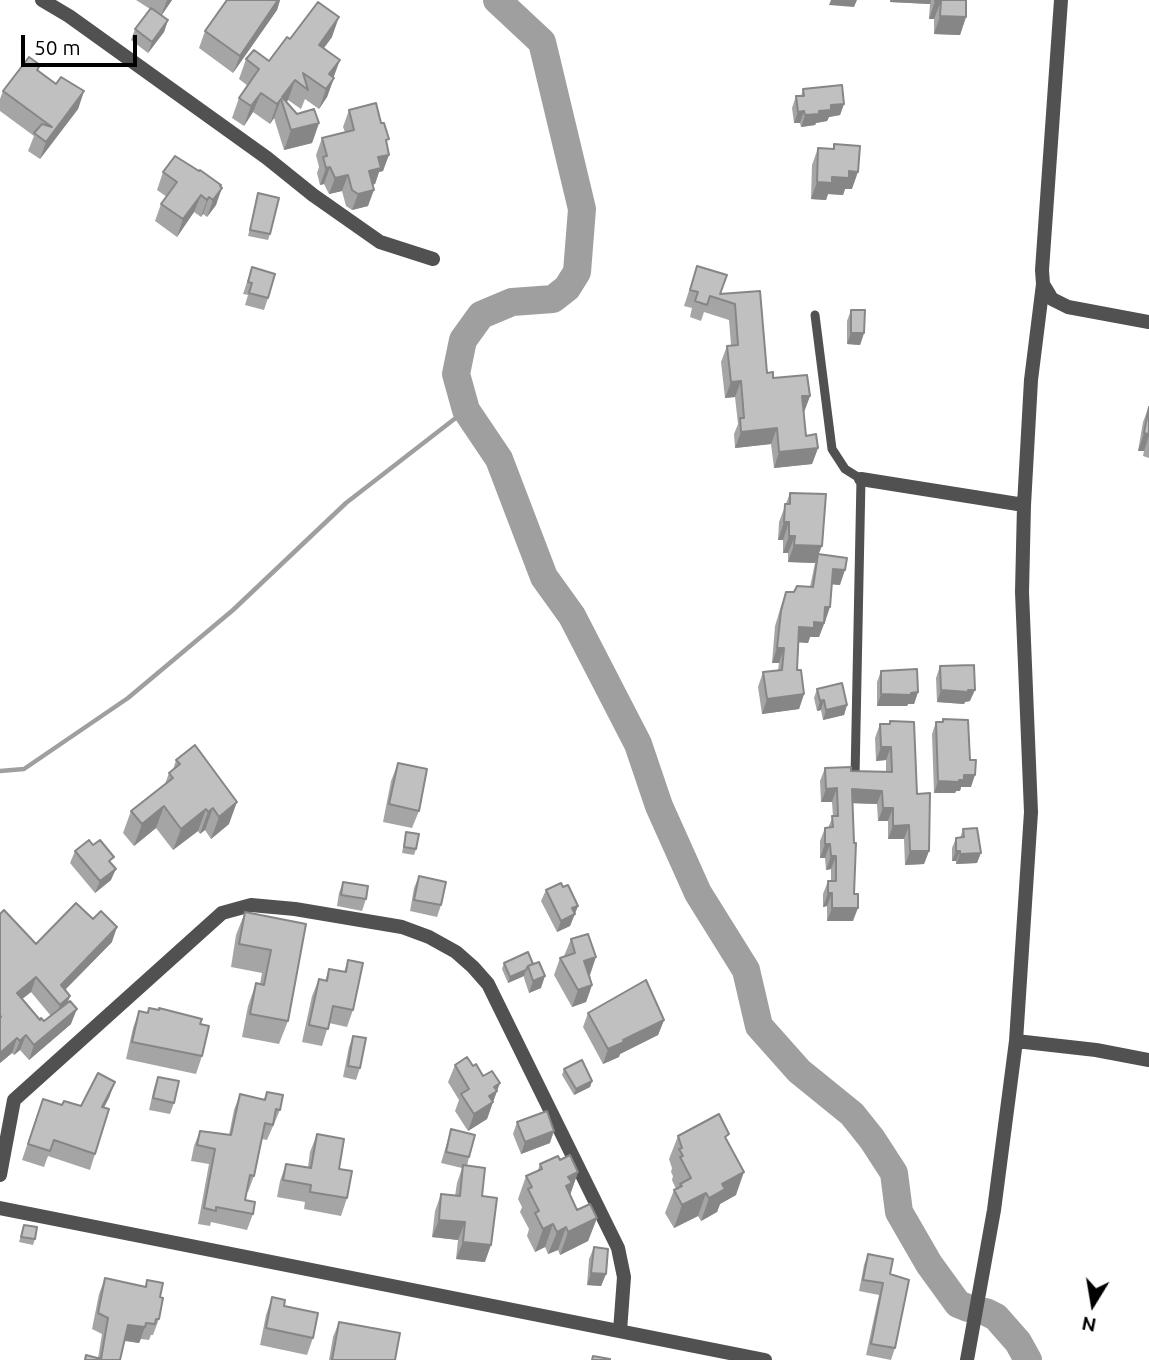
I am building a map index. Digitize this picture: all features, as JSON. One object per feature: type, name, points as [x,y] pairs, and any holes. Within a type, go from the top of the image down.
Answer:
[{"type":"street","points":[[42,0],[69,16],[212,118],[380,242],[433,259]]},
{"type":"street","points":[[967,1360],[994,1210],[1016,1041],[1031,812],[1022,592],[1024,505],[1031,380],[1043,284],[1061,0]]},
{"type":"street","points":[[1043,284],[1052,299],[1068,307],[1149,322]]},
{"type":"street","points":[[861,479],[1024,505]]},
{"type":"street","points":[[0,1175],[15,1100],[222,913],[251,905],[295,909],[402,927],[429,937],[456,952],[488,984],[618,1248],[624,1276],[620,1331]]},
{"type":"street","points":[[1016,1041],[1096,1050],[1149,1060]]},
{"type":"street","points":[[0,1208],[765,1360]]},
{"type":"lane","points":[[815,315],[832,449],[845,469],[861,479],[855,777]]},
{"type":"building","points":[[227,0],[278,0],[240,56],[205,31]]},
{"type":"building","points":[[935,0],[966,0],[966,17],[940,16],[941,1]]},
{"type":"building","points":[[318,2],[339,17],[319,45],[340,60],[329,74],[334,78],[326,89],[303,73],[308,90],[295,80],[282,97],[297,114],[314,109],[319,123],[291,130],[281,99],[277,104],[261,93],[251,106],[239,98],[259,69],[246,59],[254,50],[269,61]]},
{"type":"building","points":[[151,8],[168,20],[152,42],[135,29]]},
{"type":"building","points":[[29,57],[40,65],[37,70],[56,84],[61,77],[84,91],[46,142],[34,133],[42,124],[52,127],[3,91]]},
{"type":"building","points":[[842,85],[844,104],[831,105],[831,110],[819,111],[819,114],[805,115],[804,111],[798,112],[796,96],[804,96],[803,89]]},
{"type":"building","points":[[376,103],[389,139],[386,140],[389,155],[378,157],[381,168],[369,171],[374,190],[358,194],[352,190],[348,175],[335,178],[330,167],[326,168],[323,157],[327,156],[322,138],[354,130],[349,110]]},
{"type":"building","points":[[834,144],[860,146],[858,172],[849,171],[849,178],[832,177],[832,183],[817,182],[818,148],[834,149]]},
{"type":"building","points":[[175,156],[200,170],[222,188],[213,200],[209,197],[207,200],[201,195],[183,219],[161,204],[177,182],[163,172]]},
{"type":"building","points":[[258,193],[279,198],[270,234],[250,230]]},
{"type":"building","points":[[697,266],[727,275],[720,294],[760,291],[767,373],[773,372],[773,378],[807,375],[810,396],[802,396],[806,436],[816,434],[818,448],[779,452],[777,428],[741,432],[740,418],[744,418],[741,381],[731,382],[727,346],[738,345],[735,304],[710,296],[707,305],[695,301],[698,292],[690,290]]},
{"type":"building","points":[[252,267],[275,274],[268,298],[249,293],[252,283],[248,282]]},
{"type":"building","points":[[851,310],[865,310],[864,333],[851,333]]},
{"type":"building","points":[[1149,407],[1149,434],[1144,433]]},
{"type":"building","points":[[790,493],[826,494],[822,546],[794,545],[795,536],[789,536],[789,522],[784,522],[785,504],[790,504]]},
{"type":"building","points":[[818,554],[847,558],[845,570],[833,569],[830,607],[825,607],[824,623],[814,622],[814,628],[799,627],[797,670],[801,670],[804,694],[767,699],[763,672],[782,670],[784,648],[777,648],[786,592],[794,592],[797,586],[813,587]]},
{"type":"building","points":[[974,665],[975,690],[941,690],[940,666]]},
{"type":"building","points":[[917,669],[918,692],[911,695],[881,694],[881,671]]},
{"type":"building","points":[[842,683],[847,705],[826,710],[824,700],[820,701],[817,689]]},
{"type":"building","points":[[943,719],[968,720],[970,760],[976,760],[975,775],[964,775],[964,780],[959,782],[938,781],[936,722],[943,722]]},
{"type":"building","points":[[890,721],[914,722],[917,794],[930,793],[929,851],[910,851],[909,825],[893,826],[893,808],[883,808],[882,791],[852,789],[856,843],[854,894],[858,894],[858,908],[832,908],[832,893],[828,893],[828,881],[836,881],[836,856],[831,856],[830,844],[825,844],[825,828],[833,827],[832,816],[838,816],[837,788],[826,789],[825,768],[851,767],[851,771],[892,772],[891,747],[881,747],[880,724],[890,724]]},
{"type":"building","points":[[195,745],[237,802],[219,817],[213,808],[208,812],[206,809],[181,829],[164,806],[142,824],[131,811],[173,778],[169,773],[180,764],[176,760]]},
{"type":"building","points":[[398,763],[427,769],[419,811],[389,804]]},
{"type":"building","points":[[977,828],[981,853],[960,854],[960,851],[956,851],[956,838],[964,837],[963,829]]},
{"type":"building","points":[[406,832],[419,834],[416,849],[404,847]]},
{"type":"building","points":[[89,840],[93,845],[100,840],[114,857],[109,861],[116,869],[100,881],[75,851]]},
{"type":"building","points":[[419,876],[446,882],[441,905],[414,900]]},
{"type":"building","points":[[343,882],[368,886],[366,899],[341,895]]},
{"type":"building","points":[[561,883],[563,887],[568,885],[578,906],[572,908],[575,914],[561,921],[546,890]]},
{"type":"building","points":[[76,903],[93,919],[101,911],[117,927],[61,985],[70,996],[60,1005],[36,977],[17,993],[40,1020],[41,1018],[44,1021],[70,1001],[77,1009],[34,1045],[26,1035],[20,1041],[17,1038],[0,1053],[0,914],[4,910],[36,944]]},
{"type":"building","points":[[245,912],[306,924],[288,1021],[250,1014],[256,983],[264,985],[271,950],[239,944]]},
{"type":"building","points":[[588,934],[596,957],[584,961],[592,985],[578,990],[560,958],[575,953],[571,939]]},
{"type":"building","points":[[528,952],[533,964],[510,977],[504,963]]},
{"type":"building","points":[[348,960],[363,963],[353,1010],[333,1006],[328,1029],[309,1025],[319,979],[327,981],[329,969],[346,972]]},
{"type":"building","points":[[539,962],[545,976],[533,981],[528,966]]},
{"type":"building","points":[[646,980],[664,1020],[608,1049],[588,1013]]},
{"type":"building","points":[[149,1008],[202,1019],[200,1024],[209,1026],[202,1056],[132,1042],[139,1011],[148,1013]]},
{"type":"building","points":[[353,1036],[366,1038],[360,1068],[348,1066]]},
{"type":"building","points":[[467,1057],[473,1066],[476,1064],[483,1076],[492,1071],[500,1083],[494,1087],[497,1091],[489,1096],[493,1102],[474,1114],[461,1094],[469,1089],[455,1065]]},
{"type":"building","points":[[582,1060],[592,1081],[576,1089],[564,1069]]},
{"type":"building","points":[[98,1073],[115,1082],[102,1107],[109,1109],[95,1154],[54,1140],[50,1151],[28,1144],[43,1099],[62,1105],[64,1101],[81,1106]]},
{"type":"building","points":[[158,1077],[179,1081],[174,1103],[153,1098]]},
{"type":"building","points":[[267,1092],[283,1095],[280,1110],[276,1109],[273,1125],[265,1123],[254,1176],[250,1175],[245,1200],[255,1202],[253,1214],[216,1207],[216,1211],[204,1208],[215,1149],[197,1145],[200,1131],[231,1135],[240,1094],[265,1100]]},
{"type":"building","points":[[547,1111],[554,1131],[525,1142],[517,1122]]},
{"type":"building","points":[[719,1114],[729,1134],[725,1137],[744,1172],[722,1184],[725,1189],[709,1198],[706,1193],[682,1205],[674,1190],[691,1178],[680,1157],[683,1156],[679,1149],[682,1148],[678,1136]]},
{"type":"building","points":[[451,1129],[475,1135],[469,1157],[446,1152]]},
{"type":"building","points":[[317,1134],[344,1139],[339,1169],[352,1171],[347,1198],[310,1192],[311,1185],[283,1180],[286,1164],[311,1168]]},
{"type":"building","points":[[570,1155],[578,1172],[568,1177],[572,1183],[566,1186],[577,1210],[590,1204],[597,1218],[568,1232],[566,1227],[557,1232],[553,1224],[543,1229],[535,1213],[539,1211],[528,1189],[532,1187],[526,1176],[542,1169],[540,1164],[558,1156],[560,1160]]},
{"type":"building","points":[[463,1165],[485,1168],[482,1196],[497,1198],[491,1245],[463,1242],[465,1222],[439,1220],[441,1194],[460,1196]]},
{"type":"building","points":[[24,1225],[37,1227],[35,1239],[21,1237]]},
{"type":"building","points":[[594,1247],[608,1249],[606,1274],[591,1273]]},
{"type":"building","points":[[868,1254],[893,1259],[890,1274],[909,1280],[895,1348],[871,1344],[883,1283],[863,1280]]},
{"type":"building","points":[[105,1278],[146,1287],[147,1280],[163,1283],[159,1319],[156,1319],[155,1324],[146,1323],[145,1327],[128,1325],[120,1360],[85,1360],[86,1355],[101,1359],[108,1318],[98,1313]]},
{"type":"building","points":[[272,1297],[285,1300],[284,1306],[318,1313],[313,1338],[266,1328]]},
{"type":"building","points":[[339,1322],[400,1333],[395,1360],[332,1360]]},
{"type":"building","points":[[593,1356],[610,1359],[610,1360],[592,1360]]},
{"type":"waterway","points":[[497,0],[542,42],[582,209],[577,272],[567,288],[553,299],[512,302],[481,315],[463,340],[456,374],[466,410],[499,459],[544,577],[572,616],[638,744],[659,806],[698,893],[746,970],[759,1026],[799,1071],[852,1114],[872,1139],[894,1173],[899,1212],[929,1264],[958,1304],[968,1308]]},
{"type":"waterway","points":[[0,771],[24,769],[128,698],[233,610],[346,503],[466,410]]},
{"type":"waterway","points":[[986,1312],[996,1317],[1018,1342],[1028,1360]]}]
